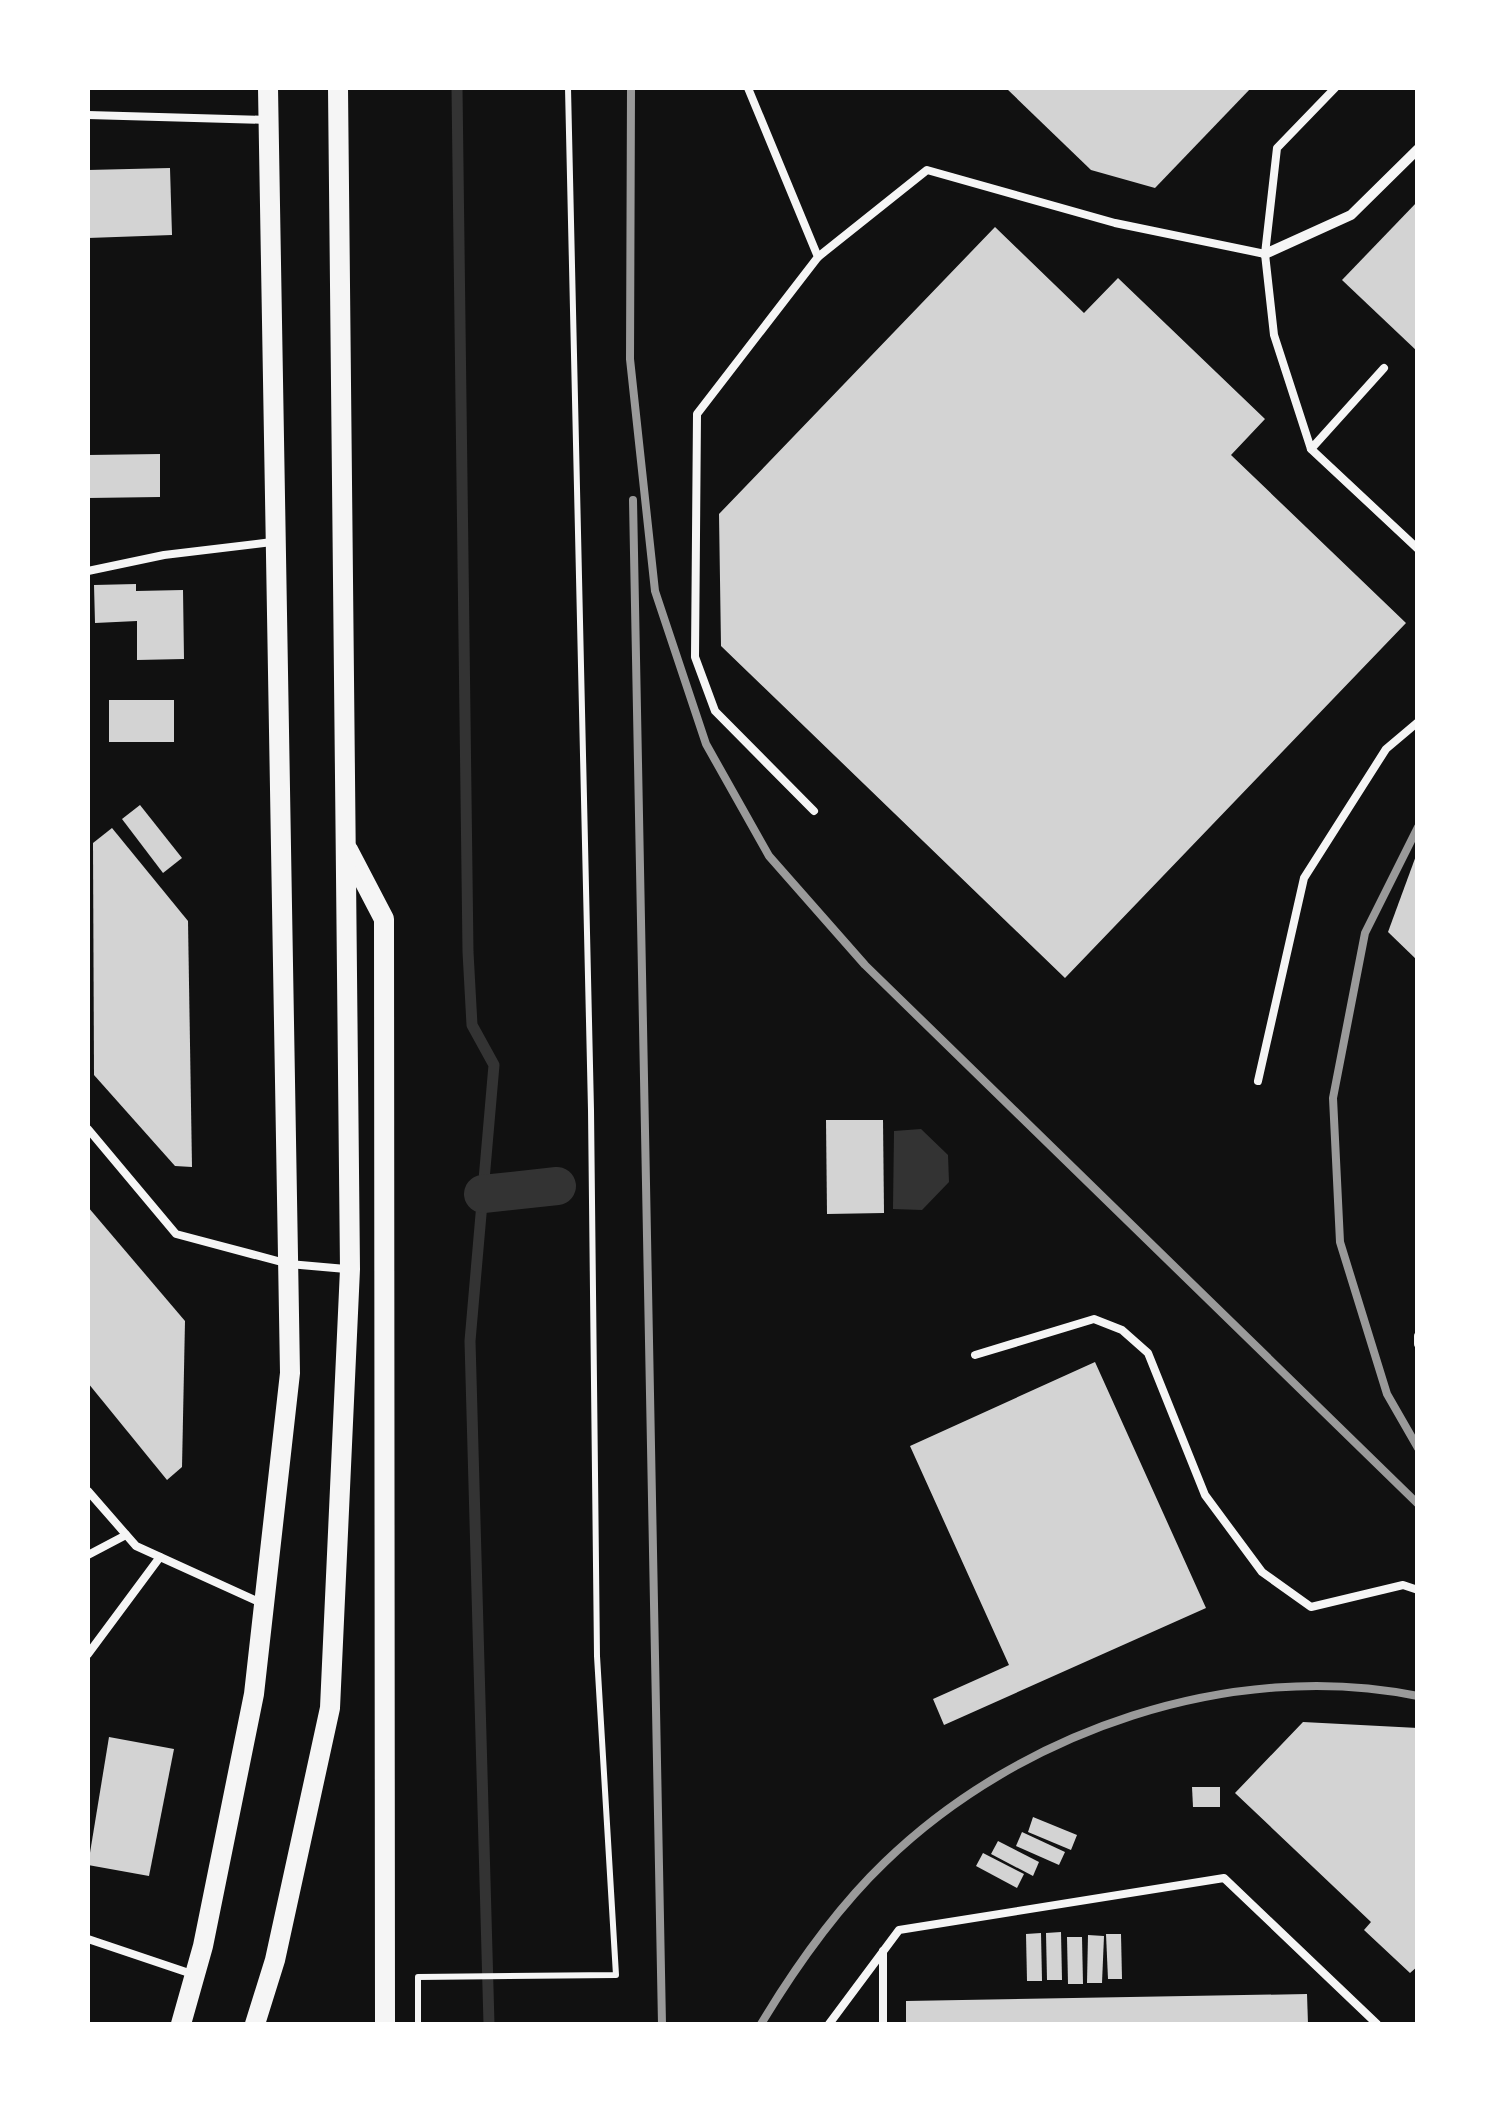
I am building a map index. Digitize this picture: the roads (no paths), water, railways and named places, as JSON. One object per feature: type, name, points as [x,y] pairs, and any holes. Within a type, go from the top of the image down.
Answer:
[{"type":"main road","points":[[181,2024],[195,1975],[254,1694],[290,1373],[268,88]]},
{"type":"main road","points":[[255,2024],[275,1960],[330,1708],[350,1269],[338,88]]},
{"type":"main road","points":[[346,846],[384,919],[385,2024]]},
{"type":"street","points":[[1265,254],[1351,215],[1418,150]]},
{"type":"lane","points":[[748,88],[818,258]]},
{"type":"lane","points":[[1334,88],[1277,148],[1265,254],[1274,334],[1311,449],[1418,549]]},
{"type":"lane","points":[[88,115],[268,120]]},
{"type":"lane","points":[[814,811],[715,710],[695,657],[695,638],[698,414],[818,258],[926,170],[1114,222],[1265,254]]},
{"type":"lane","points":[[1311,449],[1384,368]]},
{"type":"lane","points":[[88,571],[164,555],[276,542]]},
{"type":"lane","points":[[1258,1081],[1304,878],[1386,748],[1418,722]]},
{"type":"lane","points":[[88,1128],[176,1234],[289,1264],[350,1269]]},
{"type":"lane","points":[[975,1356],[1094,1319],[1122,1330],[1148,1353],[1205,1495],[1262,1572],[1312,1607],[1403,1585],[1418,1590]]},
{"type":"lane","points":[[1418,1336],[1418,1344]]},
{"type":"lane","points":[[88,1491],[126,1536],[160,1557],[265,1605]]},
{"type":"lane","points":[[88,1555],[126,1536]]},
{"type":"lane","points":[[88,1654],[160,1557]]},
{"type":"lane","points":[[829,2024],[899,1930],[1224,1878],[1376,2024]]},
{"type":"lane","points":[[88,1939],[195,1975]]},
{"type":"lane","points":[[883,1951],[883,2024]]},
{"type":"waterway","points":[[457,88],[468,952],[472,1025],[494,1065],[470,1341],[489,2024]]},
{"type":"waterway","points":[[483,1194],[557,1186]]},
{"type":"railway","points":[[631,88],[630,359],[655,591],[706,744],[769,856],[865,965],[1418,1504]]},
{"type":"railway","points":[[633,500],[662,2024]]},
{"type":"railway","points":[[1418,827],[1365,933],[1333,1098],[1340,1242],[1387,1394],[1418,1448]]},
{"type":"railway","points":[[761,2024],[818,1939],[885,1862],[939,1816],[999,1775],[1064,1742],[1132,1716],[1203,1697],[1275,1687],[1347,1687],[1418,1696]]}]
